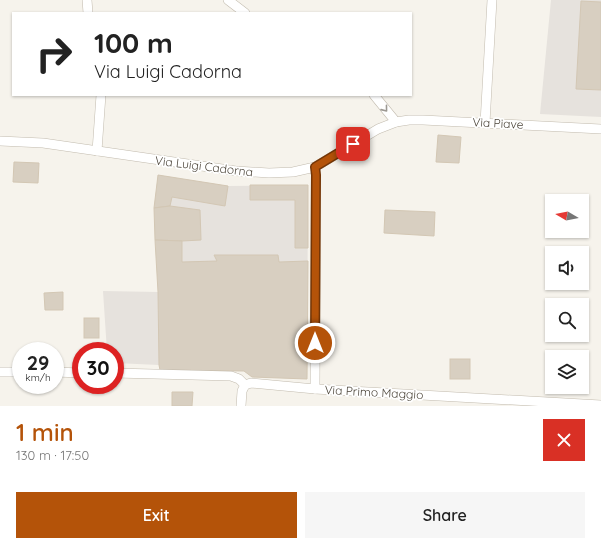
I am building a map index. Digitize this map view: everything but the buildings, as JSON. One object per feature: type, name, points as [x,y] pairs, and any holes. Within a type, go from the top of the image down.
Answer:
[{"type":"street","points":[[87,0],[88,12]]},
{"type":"street","points":[[228,0],[244,12]]},
{"type":"street","points":[[485,123],[492,0]]},
{"type":"street","points":[[98,151],[101,96]]},
{"type":"street","points":[[375,96],[396,122]]},
{"type":"street","name":"Via Piave","points":[[396,122],[423,120],[601,129]]},
{"type":"street","name":"Via Luigi Cadorna","points":[[0,141],[43,143],[236,172],[293,172],[315,167],[378,129],[396,122]]},
{"type":"street","points":[[315,167],[315,389]]},
{"type":"street","points":[[0,372],[12,372]]},
{"type":"street","points":[[124,373],[231,376],[239,379],[245,385],[242,391],[241,406]]},
{"type":"street","name":"Via Primo Maggio","points":[[245,385],[251,383],[315,389],[601,405]]},
{"type":"shaded area","points":[[551,0],[601,0],[601,117],[540,114]]},
{"type":"shaded area","points":[[158,175],[228,186],[308,185],[307,379],[252,377],[244,371],[160,370],[159,365],[124,363],[124,342],[106,342],[103,291],[158,292],[154,208]]},
{"type":"route","points":[[315,343],[315,167],[353,144]]}]
